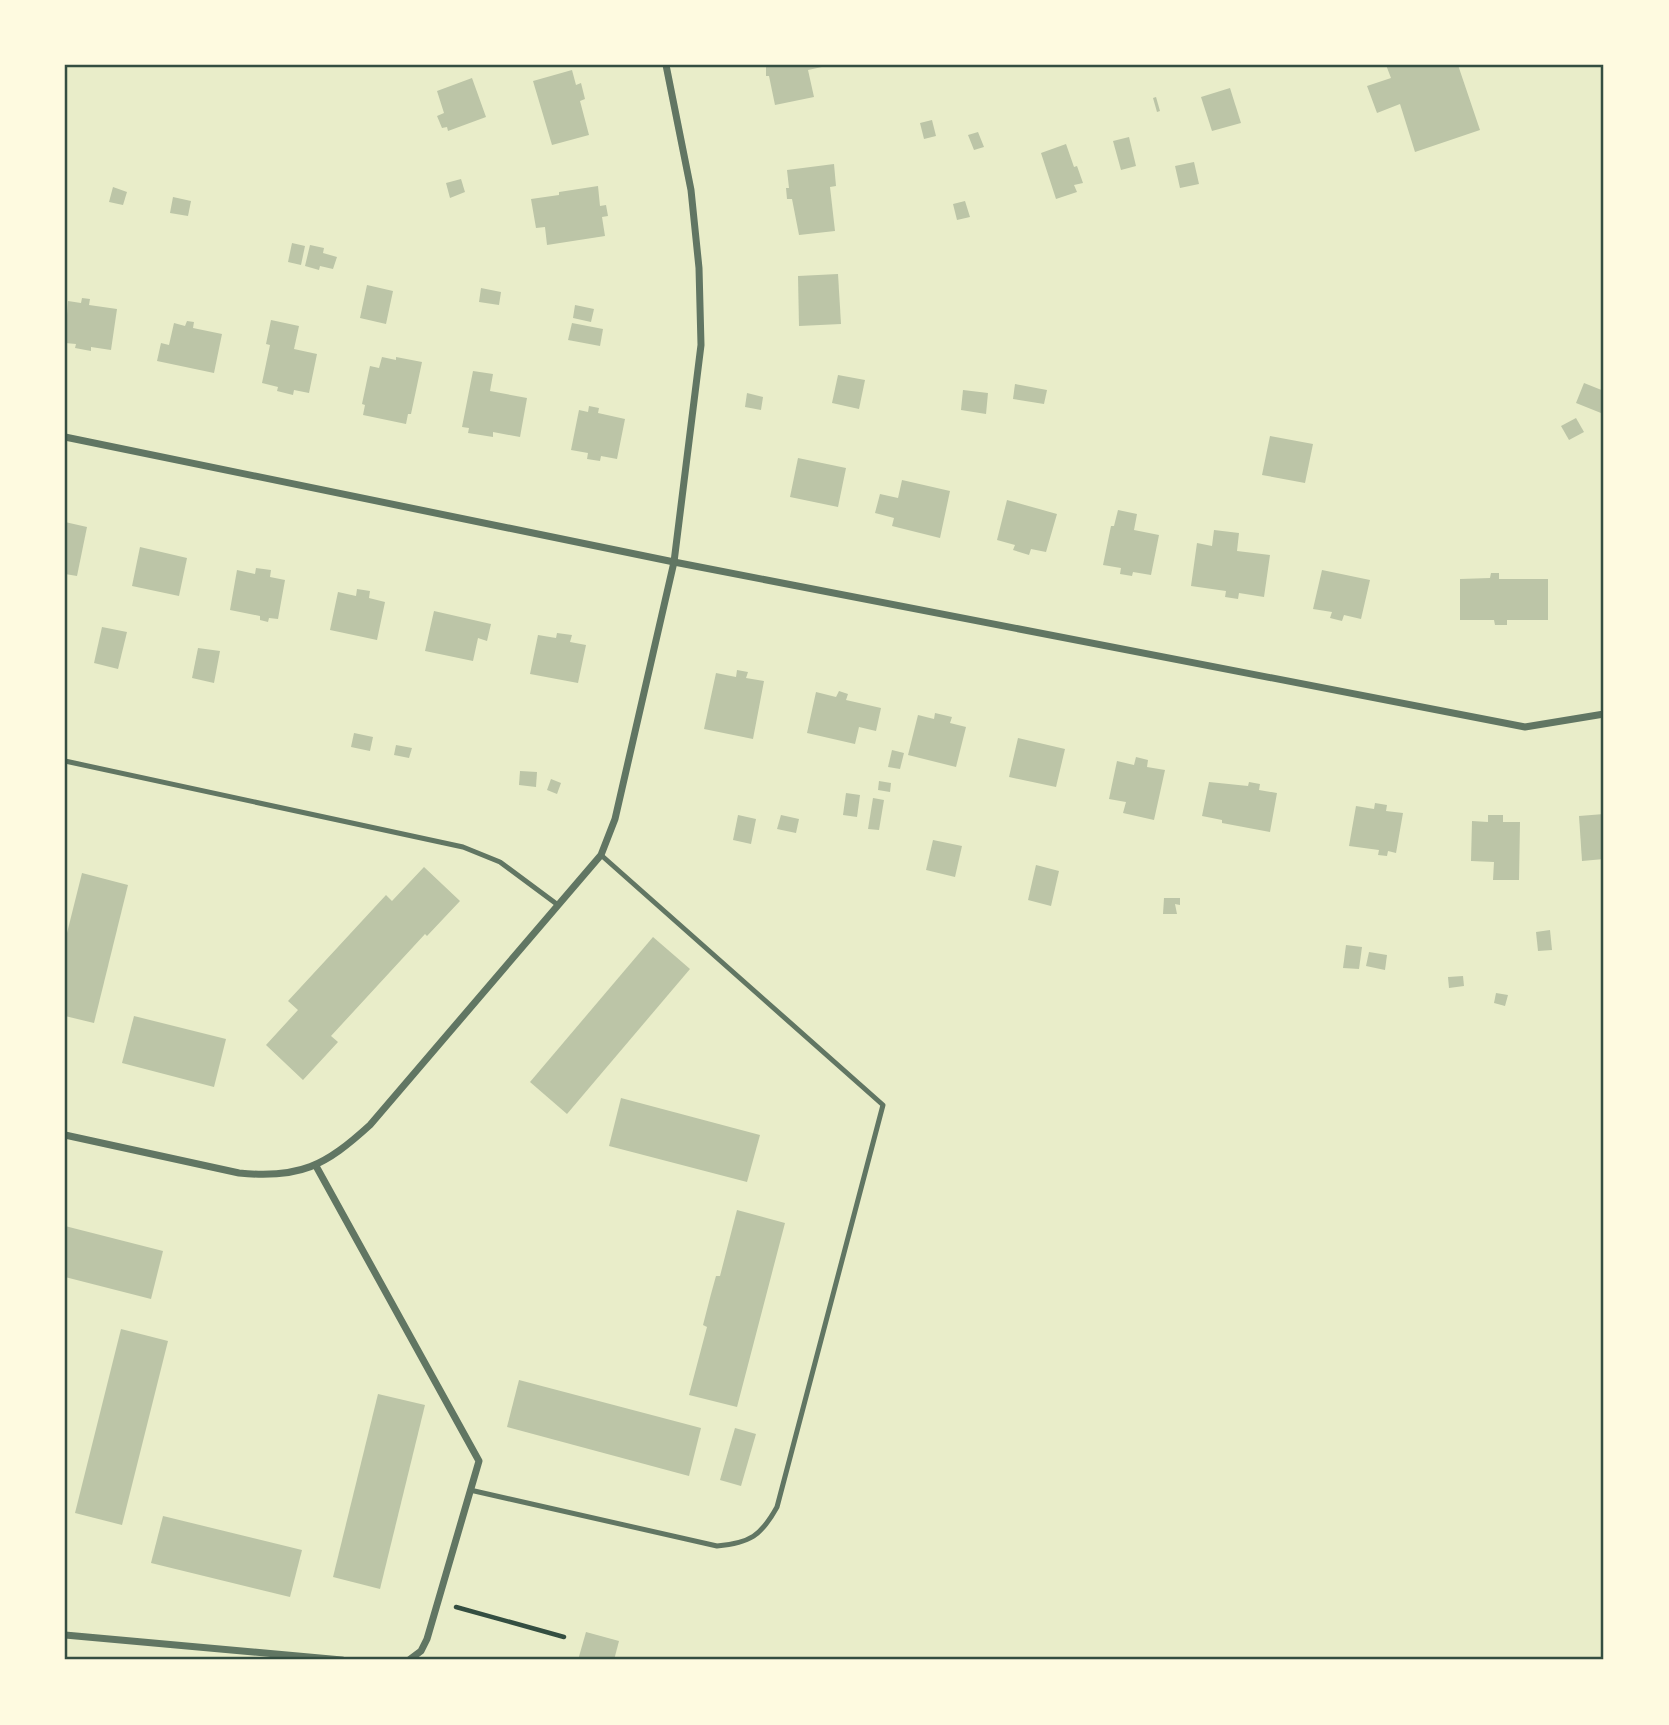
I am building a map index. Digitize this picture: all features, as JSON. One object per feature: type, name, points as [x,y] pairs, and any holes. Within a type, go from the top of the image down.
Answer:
[{"type":"street","points":[[65,1135],[239,1172],[264,1175],[288,1173],[316,1166],[342,1149],[370,1125],[601,855],[615,819],[674,562],[698,379],[701,311],[691,190],[666,65]]},
{"type":"street","points":[[65,437],[674,562],[1525,727],[1604,714]]},
{"type":"street","points":[[316,1166],[479,1461],[421,1651],[409,1660]]},
{"type":"street","points":[[65,1635],[342,1660]]},
{"type":"lane","points":[[65,761],[463,847],[500,862],[558,905]]},
{"type":"lane","points":[[470,1490],[718,1546],[739,1544],[761,1531],[777,1507],[883,1105],[601,855]]},
{"type":"path","points":[[438,1602],[565,1637]]},
{"type":"building","points":[[766,65],[822,65],[808,70],[814,97],[775,105],[769,76],[766,76]]},
{"type":"building","points":[[1386,65],[1458,65],[1480,130],[1415,152],[1400,104],[1377,113],[1367,86],[1391,78]]},
{"type":"building","points":[[572,70],[576,85],[581,83],[585,99],[580,101],[589,135],[552,145],[533,81]]},
{"type":"building","points":[[472,78],[486,117],[448,131],[447,127],[442,128],[437,116],[444,113],[437,91]]},
{"type":"building","points":[[1230,88],[1241,123],[1212,131],[1201,97]]},
{"type":"building","points":[[1156,97],[1160,111],[1157,112],[1153,98]]},
{"type":"building","points":[[932,120],[936,136],[924,139],[920,123]]},
{"type":"building","points":[[978,132],[984,147],[974,150],[968,135]]},
{"type":"building","points":[[1129,137],[1136,166],[1121,170],[1113,141]]},
{"type":"building","points":[[1066,144],[1083,183],[1074,185],[1077,192],[1056,199],[1041,153]]},
{"type":"building","points":[[1194,162],[1199,184],[1180,188],[1175,166]]},
{"type":"building","points":[[834,164],[836,186],[830,187],[835,231],[799,235],[792,199],[787,199],[787,170]]},
{"type":"building","points":[[461,179],[465,192],[450,198],[446,183]]},
{"type":"building","points":[[598,186],[600,206],[606,205],[608,216],[602,217],[605,236],[547,245],[545,227],[536,228],[531,199]]},
{"type":"building","points":[[113,187],[127,192],[123,205],[109,202]]},
{"type":"building","points":[[173,197],[191,201],[188,216],[170,213]]},
{"type":"building","points":[[965,201],[970,217],[957,220],[953,204]]},
{"type":"building","points":[[292,243],[305,246],[301,265],[288,262]]},
{"type":"building","points":[[310,245],[324,248],[323,253],[337,257],[333,269],[320,266],[319,270],[305,266]]},
{"type":"building","points":[[838,274],[841,324],[799,326],[798,276]]},
{"type":"building","points":[[367,285],[393,291],[386,324],[360,318]]},
{"type":"building","points":[[481,288],[501,292],[499,305],[479,302]]},
{"type":"building","points":[[82,298],[90,299],[89,305],[117,309],[111,350],[91,347],[91,351],[75,348],[76,344],[65,343],[68,301],[81,303]]},
{"type":"building","points":[[575,305],[594,309],[591,322],[573,318]]},
{"type":"building","points":[[271,320],[299,326],[294,349],[317,354],[309,393],[294,390],[293,395],[262,383],[270,345],[266,344]]},
{"type":"building","points":[[187,321],[194,322],[193,328],[222,334],[214,373],[157,361],[161,343],[169,345],[174,323],[185,326]]},
{"type":"building","points":[[572,323],[603,329],[600,346],[568,340]]},
{"type":"building","points":[[382,357],[422,362],[411,414],[408,414],[406,424],[363,415],[365,405],[362,404],[370,366],[379,368]]},
{"type":"building","points":[[473,371],[493,374],[490,391],[527,398],[520,437],[493,432],[493,437],[468,433],[469,428],[462,427]]},
{"type":"building","points":[[838,375],[865,380],[859,409],[832,403]]},
{"type":"building","points":[[1584,383],[1604,391],[1601,413],[1576,403]]},
{"type":"building","points":[[1015,384],[1047,390],[1044,404],[1013,399]]},
{"type":"building","points":[[963,390],[988,393],[986,414],[961,410]]},
{"type":"building","points":[[747,393],[763,397],[761,410],[745,407]]},
{"type":"building","points":[[589,406],[599,408],[598,413],[625,419],[617,459],[601,456],[600,461],[587,459],[588,453],[571,450],[579,410],[588,412]]},
{"type":"building","points":[[1576,418],[1584,432],[1569,440],[1561,426]]},
{"type":"building","points":[[1270,436],[1313,444],[1305,483],[1262,475]]},
{"type":"building","points":[[798,458],[846,468],[838,507],[790,497]]},
{"type":"building","points":[[902,480],[950,491],[940,538],[892,526],[894,518],[875,513],[880,494],[898,498]]},
{"type":"building","points":[[1007,500],[1057,514],[1046,552],[1031,549],[1029,555],[1013,550],[1015,545],[997,540]]},
{"type":"building","points":[[1118,510],[1137,514],[1134,530],[1159,535],[1151,575],[1133,572],[1132,576],[1120,574],[1121,568],[1103,565],[1111,526],[1114,526]]},
{"type":"building","points":[[65,522],[87,527],[77,576],[65,574]]},
{"type":"building","points":[[1214,530],[1239,533],[1237,551],[1270,555],[1264,597],[1239,593],[1238,599],[1225,597],[1226,591],[1191,586],[1197,543],[1212,546]]},
{"type":"building","points":[[140,547],[187,558],[179,596],[132,586]]},
{"type":"building","points":[[256,568],[271,570],[270,577],[285,580],[278,619],[269,618],[268,622],[260,620],[260,616],[230,610],[237,570],[255,574]]},
{"type":"building","points":[[1322,570],[1370,580],[1361,619],[1344,615],[1342,621],[1330,618],[1332,612],[1313,609]]},
{"type":"building","points":[[1491,573],[1499,573],[1499,579],[1548,579],[1548,620],[1507,620],[1507,625],[1495,625],[1494,620],[1460,620],[1460,579],[1490,578]]},
{"type":"building","points":[[357,589],[370,591],[369,598],[385,602],[377,640],[330,630],[338,592],[356,596]]},
{"type":"building","points":[[434,611],[491,624],[487,641],[478,638],[473,661],[425,651]]},
{"type":"building","points":[[102,627],[127,632],[118,669],[94,663]]},
{"type":"building","points":[[557,633],[572,635],[570,642],[586,645],[578,683],[530,674],[538,635],[556,638]]},
{"type":"building","points":[[198,648],[220,651],[214,683],[192,678]]},
{"type":"building","points":[[737,670],[748,672],[746,678],[764,681],[753,739],[704,729],[716,673],[736,677]]},
{"type":"building","points":[[839,691],[848,694],[846,700],[881,708],[876,731],[859,727],[855,744],[807,733],[816,692],[836,697]]},
{"type":"building","points":[[935,713],[952,717],[950,723],[966,727],[956,767],[908,755],[918,715],[934,719]]},
{"type":"building","points":[[354,733],[373,737],[370,751],[351,747]]},
{"type":"building","points":[[1018,738],[1065,749],[1056,787],[1009,777]]},
{"type":"building","points":[[396,745],[412,748],[409,758],[394,755]]},
{"type":"building","points":[[892,750],[904,753],[900,769],[888,767]]},
{"type":"building","points":[[1136,757],[1148,760],[1147,767],[1165,770],[1154,820],[1123,813],[1126,802],[1109,799],[1117,761],[1134,765]]},
{"type":"building","points":[[520,771],[537,772],[536,787],[519,785]]},
{"type":"building","points":[[551,779],[561,783],[557,794],[547,790]]},
{"type":"building","points":[[879,781],[891,783],[890,792],[878,790]]},
{"type":"building","points":[[1209,782],[1248,786],[1249,782],[1260,784],[1259,790],[1277,793],[1270,832],[1222,823],[1222,820],[1202,816]]},
{"type":"building","points":[[846,793],[860,795],[857,817],[843,815]]},
{"type":"building","points":[[873,798],[884,800],[879,830],[868,829]]},
{"type":"building","points":[[1375,803],[1387,805],[1386,811],[1403,813],[1396,853],[1388,851],[1387,856],[1378,855],[1379,850],[1349,846],[1356,806],[1374,809]]},
{"type":"building","points":[[1604,814],[1604,859],[1582,861],[1579,816]]},
{"type":"building","points":[[738,815],[756,819],[751,844],[733,840]]},
{"type":"building","points":[[781,815],[799,819],[796,833],[777,829]]},
{"type":"building","points":[[1488,815],[1503,815],[1503,822],[1520,822],[1519,880],[1493,880],[1494,862],[1471,861],[1472,821],[1488,822]]},
{"type":"building","points":[[933,840],[962,846],[955,877],[926,870]]},
{"type":"building","points":[[1036,865],[1059,871],[1051,906],[1028,900]]},
{"type":"building","points":[[424,867],[460,901],[427,936],[425,934],[331,1036],[338,1042],[303,1080],[266,1045],[298,1010],[288,1001],[386,895],[392,901]]},
{"type":"building","points":[[82,873],[128,885],[94,1023],[65,1016],[65,941]]},
{"type":"building","points":[[1164,898],[1180,898],[1180,905],[1175,904],[1177,914],[1163,914]]},
{"type":"building","points":[[1550,930],[1552,950],[1538,951],[1536,932]]},
{"type":"building","points":[[653,937],[690,969],[567,1114],[530,1082]]},
{"type":"building","points":[[1346,945],[1362,947],[1359,969],[1343,968]]},
{"type":"building","points":[[1369,952],[1387,955],[1385,970],[1366,966]]},
{"type":"building","points":[[1463,976],[1464,986],[1449,988],[1448,977]]},
{"type":"building","points":[[1496,993],[1508,995],[1505,1006],[1494,1003]]},
{"type":"building","points":[[134,1016],[226,1039],[214,1087],[122,1063]]},
{"type":"building","points":[[621,1098],[760,1135],[747,1182],[609,1146]]},
{"type":"building","points":[[737,1210],[785,1223],[737,1407],[689,1395],[707,1327],[703,1325],[711,1294],[716,1276],[720,1276]]},
{"type":"building","points":[[65,1226],[163,1251],[151,1299],[65,1277]]},
{"type":"building","points":[[121,1329],[168,1341],[122,1525],[75,1513]]},
{"type":"building","points":[[519,1380],[701,1428],[689,1476],[507,1427]]},
{"type":"building","points":[[378,1394],[425,1405],[380,1589],[333,1577]]},
{"type":"building","points":[[735,1428],[756,1434],[741,1486],[720,1480]]},
{"type":"building","points":[[163,1516],[302,1550],[290,1597],[151,1563]]},
{"type":"building","points":[[586,1632],[619,1641],[614,1660],[578,1660]]}]
